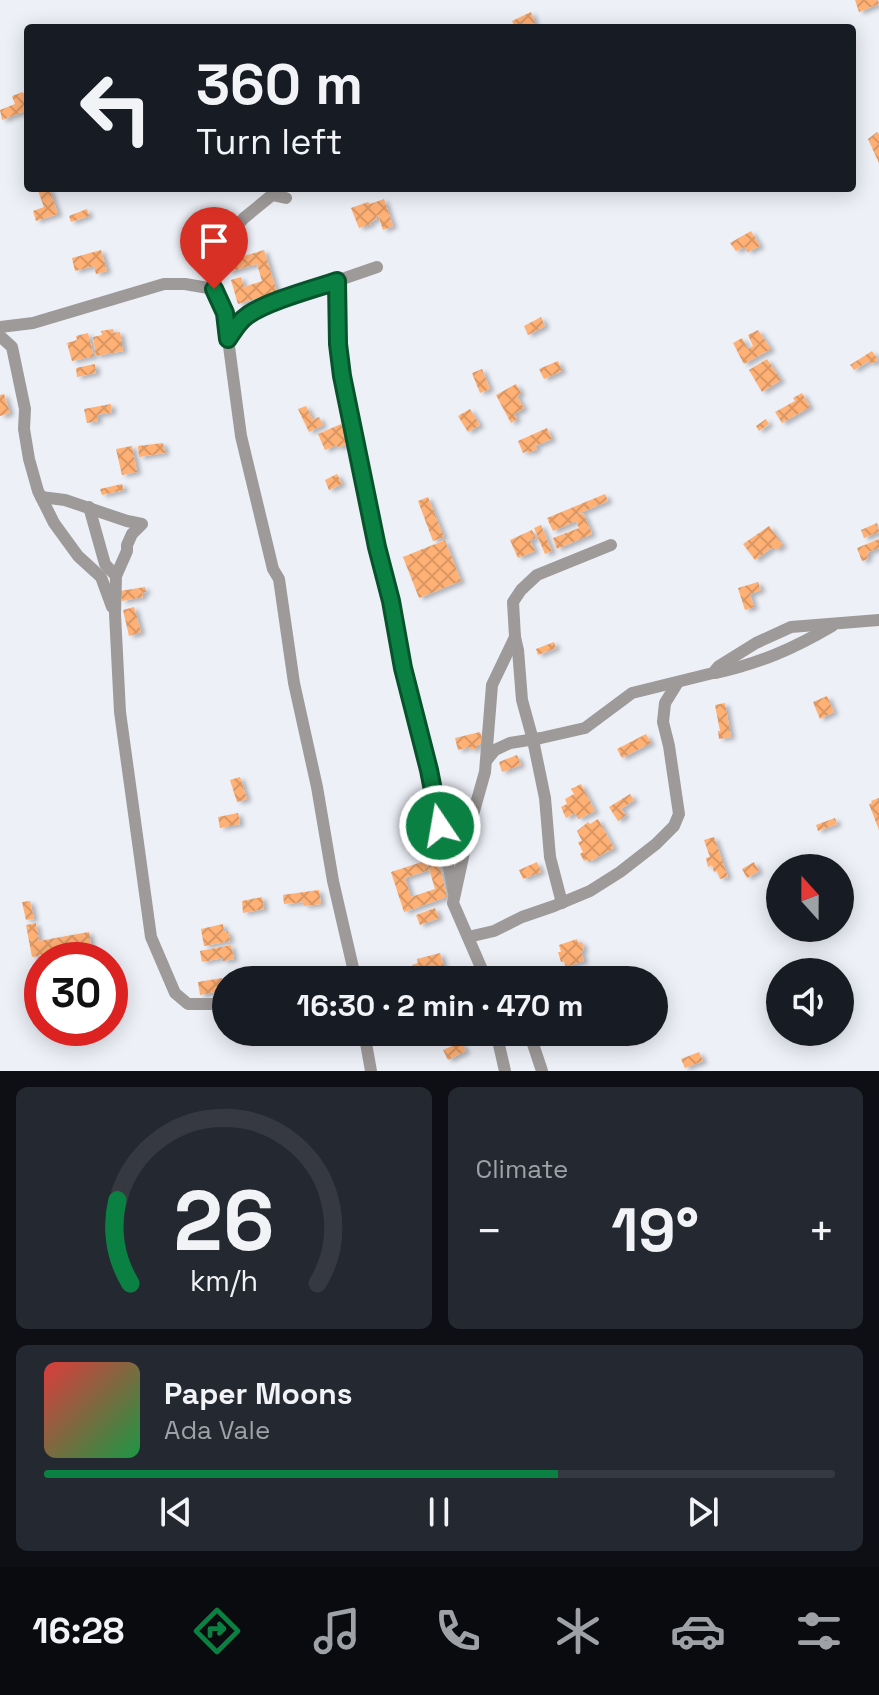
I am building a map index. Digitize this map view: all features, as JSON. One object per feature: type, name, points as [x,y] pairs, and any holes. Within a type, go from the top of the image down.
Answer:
[{"type":"street","points":[[286,198],[272,195],[226,238],[215,258],[214,289],[225,313],[241,436],[273,569],[279,579],[294,683],[353,966]]},
{"type":"street","points":[[228,339],[247,315],[261,307],[377,267]]},
{"type":"street","points":[[337,281],[342,376],[454,893]]},
{"type":"street","points":[[115,614],[101,577],[78,556],[54,523],[41,497],[29,459],[24,429],[25,409],[12,347],[0,332],[164,284],[214,289]]},
{"type":"street","points":[[41,497],[65,500],[142,524],[132,534],[116,576],[115,614],[120,712],[151,937],[175,993],[188,1004],[212,1004]]},
{"type":"street","points":[[89,507],[105,564],[116,576]]},
{"type":"street","points":[[562,903],[550,857],[545,798],[522,700],[513,602],[537,575],[611,545]]},
{"type":"street","points":[[713,673],[756,643],[791,627],[879,620]]},
{"type":"street","points":[[486,761],[495,750],[510,743],[585,728],[632,693],[766,660],[802,644],[835,624]]},
{"type":"street","points":[[480,966],[453,903],[454,893],[486,761],[492,685],[515,637]]},
{"type":"street","points":[[468,937],[494,931],[590,891],[620,872],[674,826],[679,814],[663,722],[665,703],[678,682]]},
{"type":"street","points":[[475,954],[476,966]]},
{"type":"street","points":[[367,1046],[371,1071]]},
{"type":"street","points":[[499,1046],[505,1071]]},
{"type":"street","points":[[534,1046],[542,1071]]},
{"type":"building","points":[[855,0],[878,0],[879,4],[859,12]]},
{"type":"building","points":[[531,12],[535,23],[513,24],[512,21]]},
{"type":"building","points":[[23,92],[24,112],[2,120],[0,110],[15,104],[12,96]]},
{"type":"building","points":[[877,132],[879,134],[879,163],[868,139]]},
{"type":"building","points":[[38,192],[50,192],[58,214],[36,221],[33,211],[44,207]]},
{"type":"building","points":[[384,199],[393,226],[383,230],[378,215],[371,224],[359,228],[351,208]]},
{"type":"building","points":[[87,209],[89,216],[71,222],[69,216]]},
{"type":"building","points":[[751,231],[760,246],[748,252],[745,247],[736,251],[730,243]]},
{"type":"building","points":[[101,250],[107,271],[96,274],[94,266],[75,271],[72,258]]},
{"type":"building","points":[[264,250],[277,292],[238,304],[231,280],[241,277],[244,287],[262,281],[257,264],[229,272],[225,262]]},
{"type":"building","points":[[541,317],[545,326],[528,335],[524,326]]},
{"type":"building","points":[[113,329],[114,333],[120,332],[123,351],[96,356],[93,337],[102,335],[101,331]]},
{"type":"building","points":[[758,330],[771,349],[744,364],[733,343],[742,338],[748,349],[753,346],[748,335]]},
{"type":"building","points":[[88,333],[94,356],[72,361],[67,343],[77,340],[76,336]]},
{"type":"building","points":[[872,351],[878,360],[871,364],[869,361],[854,370],[850,365]]},
{"type":"building","points":[[767,359],[781,380],[762,392],[749,370]]},
{"type":"building","points":[[558,361],[562,371],[544,379],[539,369]]},
{"type":"building","points":[[95,364],[96,373],[77,377],[76,368]]},
{"type":"building","points":[[482,369],[490,389],[480,393],[472,373]]},
{"type":"building","points":[[516,384],[521,393],[517,396],[524,408],[514,414],[517,419],[511,423],[496,395]]},
{"type":"building","points":[[802,393],[810,407],[782,423],[775,412],[795,401],[793,398]]},
{"type":"building","points":[[4,394],[10,413],[0,416],[0,395]]},
{"type":"building","points":[[111,404],[112,412],[97,415],[98,421],[87,423],[84,409]]},
{"type":"building","points":[[306,406],[313,420],[319,417],[323,425],[309,432],[298,409]]},
{"type":"building","points":[[470,409],[480,425],[468,432],[458,416]]},
{"type":"building","points":[[766,419],[769,424],[759,431],[756,426]]},
{"type":"building","points":[[341,424],[349,443],[325,450],[318,434]]},
{"type":"building","points":[[547,428],[552,439],[535,446],[537,449],[523,453],[518,441]]},
{"type":"building","points":[[163,443],[165,453],[139,457],[138,446]]},
{"type":"building","points":[[132,446],[137,472],[122,475],[116,449]]},
{"type":"building","points":[[337,474],[342,484],[329,490],[325,480]]},
{"type":"building","points":[[122,484],[124,490],[102,495],[100,489]]},
{"type":"building","points":[[605,494],[608,501],[573,516],[583,513],[592,534],[557,549],[553,538],[579,528],[576,521],[553,531],[547,518]]},
{"type":"building","points":[[428,497],[444,537],[433,541],[418,501]]},
{"type":"building","points":[[877,523],[879,532],[864,538],[861,530]]},
{"type":"building","points":[[541,525],[552,551],[545,554],[534,528]]},
{"type":"building","points":[[769,526],[783,545],[776,550],[773,547],[755,560],[743,544]]},
{"type":"building","points":[[532,530],[536,538],[530,540],[535,551],[518,558],[510,540]]},
{"type":"building","points":[[879,539],[879,548],[868,552],[868,559],[862,561],[857,548]]},
{"type":"building","points":[[445,540],[461,581],[419,598],[403,557]]},
{"type":"building","points":[[758,582],[761,590],[750,594],[754,607],[745,610],[738,588]]},
{"type":"building","points":[[145,587],[143,597],[122,601],[120,591]]},
{"type":"building","points":[[134,607],[141,632],[129,636],[123,610]]},
{"type":"building","points":[[554,642],[556,648],[538,655],[536,649]]},
{"type":"building","points":[[827,696],[834,712],[820,719],[813,702]]},
{"type":"building","points":[[725,703],[731,737],[719,739],[715,705]]},
{"type":"building","points":[[480,732],[483,743],[477,748],[458,750],[455,738]]},
{"type":"building","points":[[646,734],[651,743],[622,758],[617,749]]},
{"type":"building","points":[[517,755],[521,765],[502,772],[499,762]]},
{"type":"building","points":[[240,777],[247,799],[237,802],[230,780]]},
{"type":"building","points":[[581,784],[595,811],[579,819],[575,813],[566,818],[561,807],[567,804],[565,799],[574,794],[571,789]]},
{"type":"building","points":[[630,794],[634,800],[621,809],[626,815],[618,821],[609,807]]},
{"type":"building","points":[[879,798],[879,830],[869,804]]},
{"type":"building","points":[[238,813],[240,824],[220,828],[218,817]]},
{"type":"building","points":[[835,818],[837,824],[818,831],[816,825]]},
{"type":"building","points":[[598,819],[614,848],[589,862],[588,859],[584,861],[578,842],[582,841],[577,831]]},
{"type":"building","points":[[714,837],[728,877],[720,879],[712,865],[708,867],[706,858],[710,857],[704,840]]},
{"type":"building","points":[[436,852],[447,897],[404,912],[391,872],[425,861],[429,870],[405,878],[411,897],[435,889],[425,855]]},
{"type":"building","points":[[537,862],[541,872],[523,879],[519,870]]},
{"type":"building","points":[[754,862],[759,871],[747,878],[742,869]]},
{"type":"building","points":[[319,890],[321,904],[284,904],[283,895]]},
{"type":"building","points":[[262,897],[264,909],[243,913],[242,901]]},
{"type":"building","points":[[30,901],[34,919],[26,920],[22,902]]},
{"type":"building","points":[[435,908],[439,918],[420,925],[416,915]]},
{"type":"building","points":[[36,923],[39,941],[89,932],[90,942],[29,942],[26,925]]},
{"type":"building","points":[[223,924],[230,941],[204,946],[201,929]]},
{"type":"building","points":[[577,939],[578,943],[582,942],[584,961],[566,966],[564,961],[561,962],[559,945]]},
{"type":"building","points":[[231,945],[234,959],[202,962],[200,951]]},
{"type":"building","points":[[440,953],[444,966],[412,966],[418,963],[417,959]]},
{"type":"building","points":[[212,980],[212,992],[200,995],[198,982]]},
{"type":"building","points":[[463,1046],[466,1051],[448,1060],[443,1050]]},
{"type":"building","points":[[699,1052],[703,1061],[685,1068],[681,1059]]},
{"type":"route","points":[[214,289],[225,313],[228,339],[247,315],[261,307],[337,281],[342,376],[403,668],[440,826]]}]
